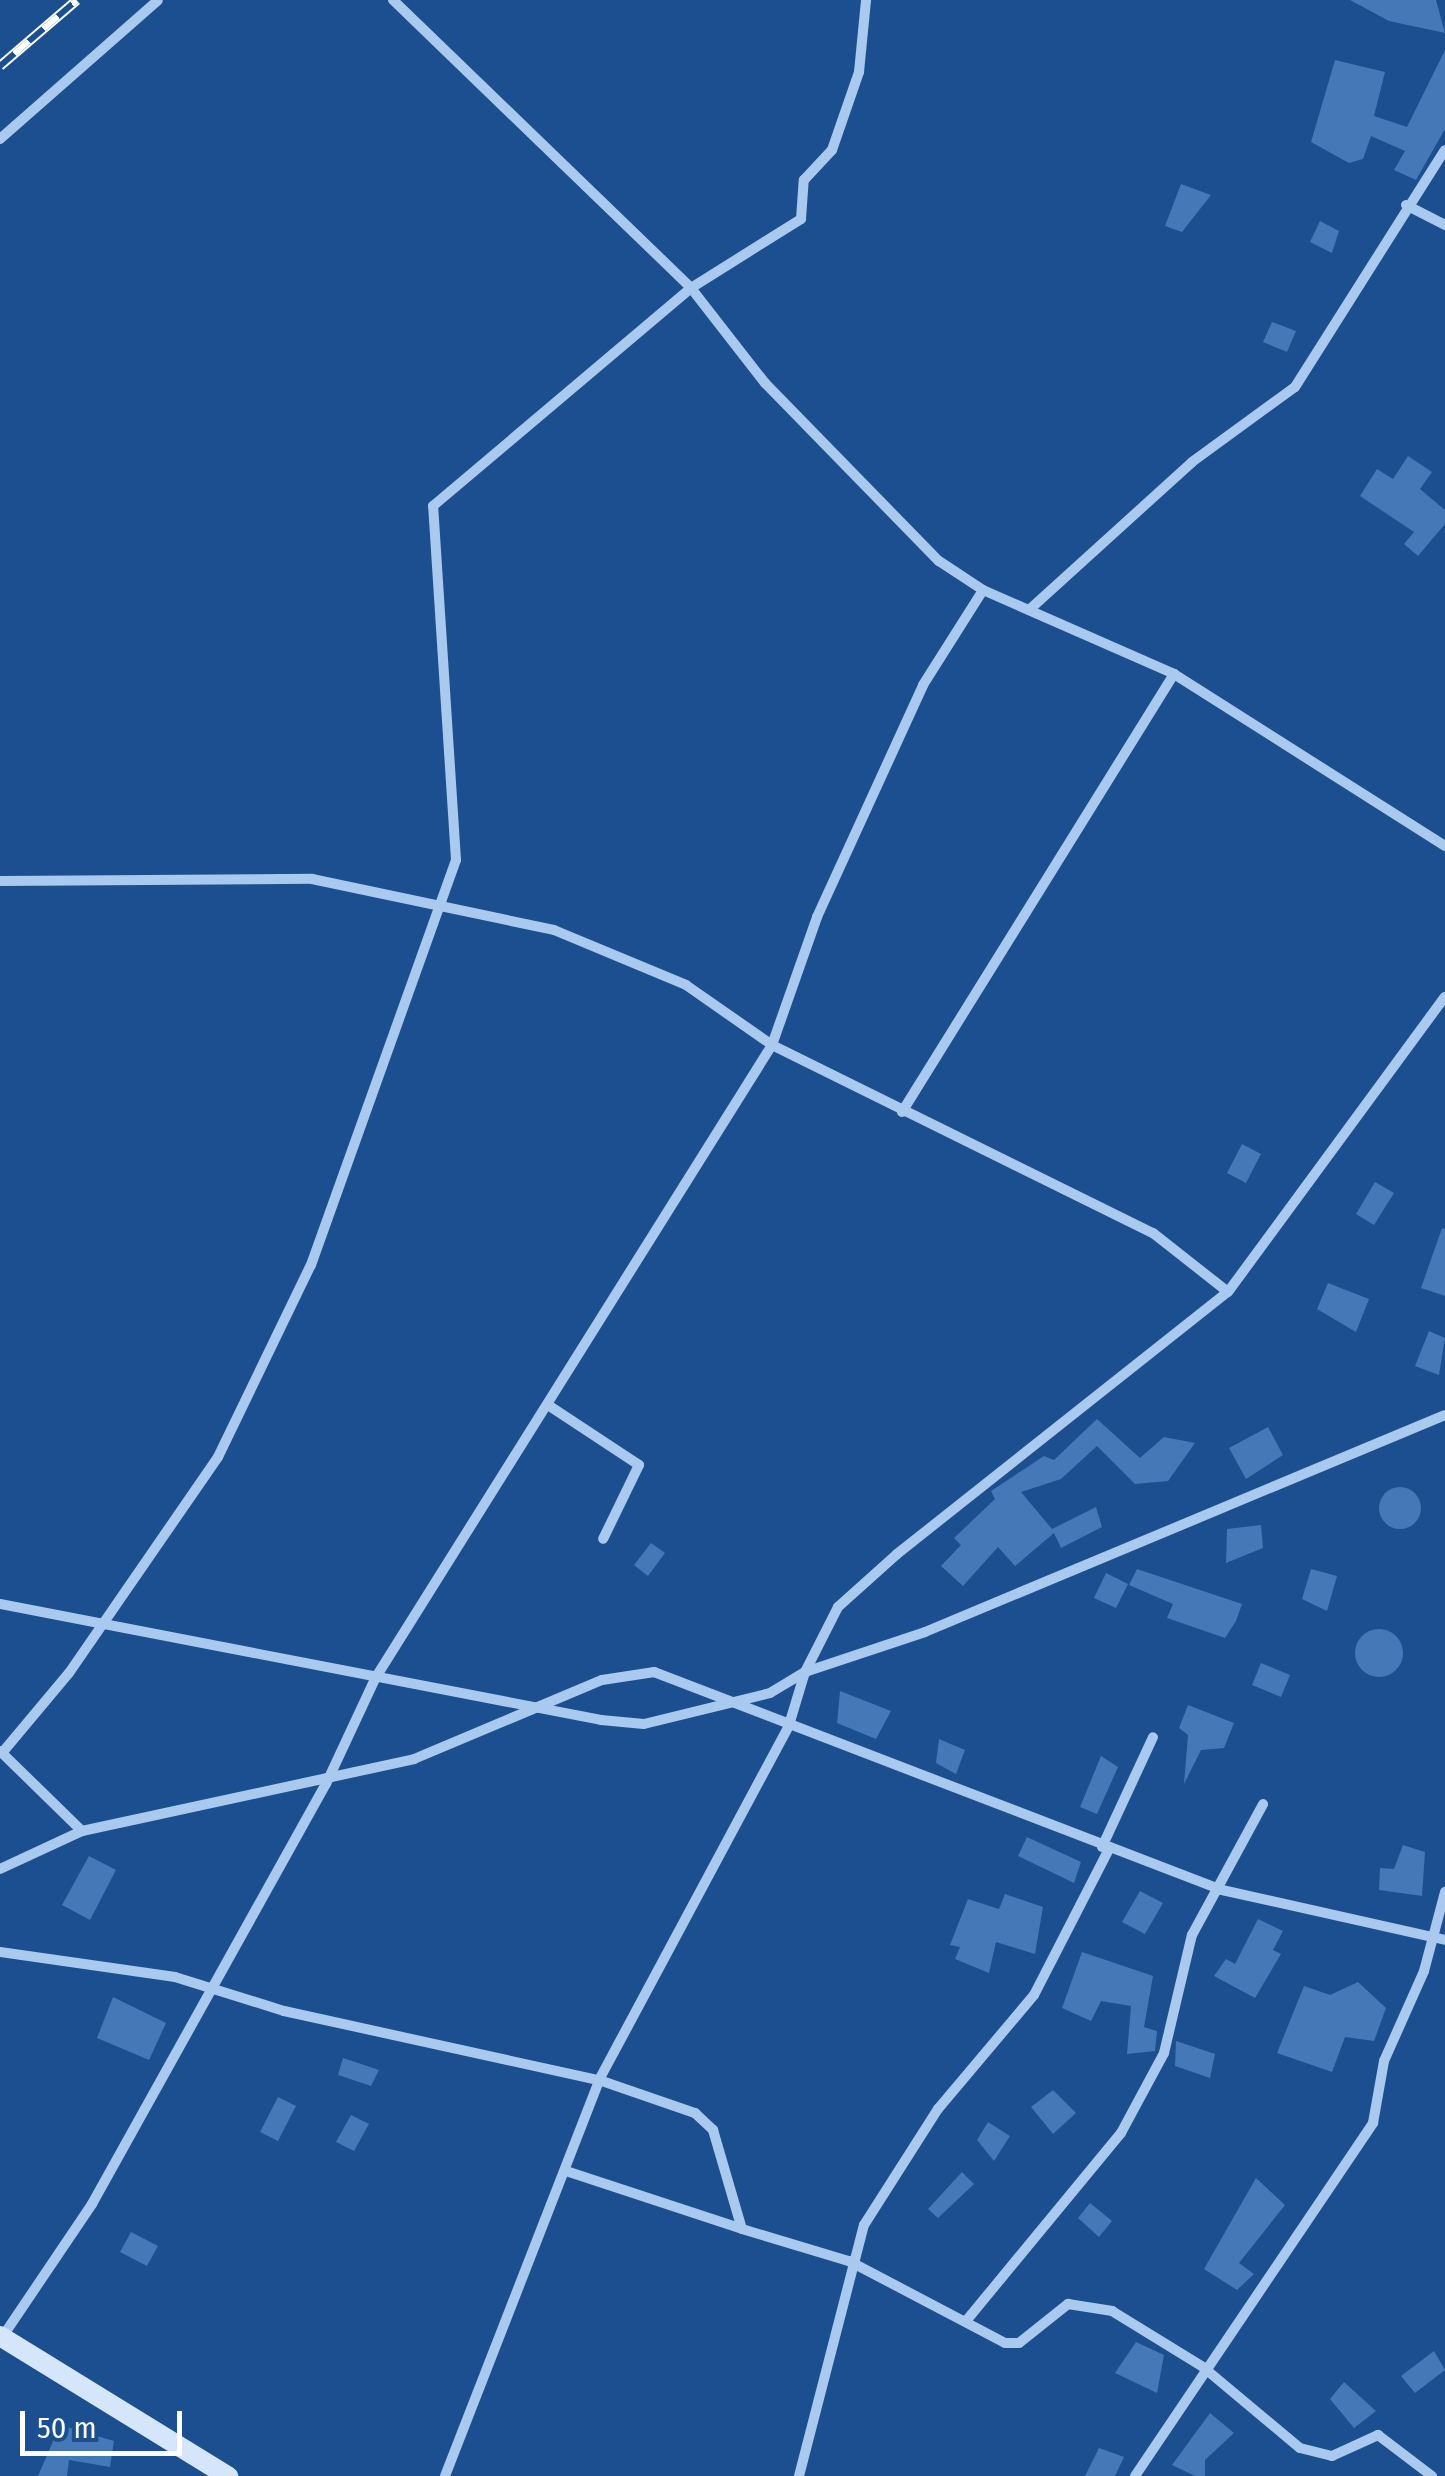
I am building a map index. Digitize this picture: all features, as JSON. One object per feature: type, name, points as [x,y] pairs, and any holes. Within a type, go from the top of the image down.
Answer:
[{"type":"street","points":[[0,139],[158,0]]},
{"type":"street","points":[[393,0],[691,288],[841,465],[939,560],[983,590],[1174,674],[1445,846]]},
{"type":"street","points":[[82,1831],[1,1752],[102,1620],[218,1457],[311,1265],[441,902],[459,821],[428,519],[498,444],[691,288],[801,219],[804,180],[832,150],[859,72],[866,0]]},
{"type":"street","points":[[1029,610],[1192,462],[1295,387],[1406,205],[1445,150]]},
{"type":"street","points":[[1406,205],[1445,225]]},
{"type":"street","points":[[228,2476],[1,2338],[46,2284],[209,1986],[326,1784],[376,1678],[772,1045],[816,917],[923,685],[983,590]]},
{"type":"street","points":[[902,1112],[1174,674]]},
{"type":"street","points":[[0,881],[312,878],[441,902],[633,959],[772,1045],[1153,1233],[1228,1292]]},
{"type":"street","points":[[446,2476],[566,2172],[598,2080],[789,1725],[806,1672],[838,1608],[882,1567],[1228,1292],[1445,997]]},
{"type":"street","points":[[548,1405],[639,1465],[603,1539]]},
{"type":"street","points":[[0,1604],[102,1620],[536,1712],[644,1724],[739,1704],[806,1672],[926,1632],[1445,1415]]},
{"type":"street","points":[[0,1869],[82,1831],[326,1784],[536,1712],[602,1680],[654,1672],[1222,1890],[1445,1940]]},
{"type":"street","points":[[799,2476],[849,2261],[938,2108],[1034,1995],[1153,1738]]},
{"type":"street","points":[[966,2321],[1121,2133],[1164,2053],[1192,1935],[1222,1890],[1263,1804]]},
{"type":"street","points":[[1135,2476],[1203,2367],[1373,2123],[1384,2061],[1432,1939],[1445,1892]]},
{"type":"street","points":[[0,1952],[209,1986],[598,2080],[706,2119],[742,2229]]},
{"type":"street","points":[[566,2172],[849,2261],[1019,2344],[1068,2304],[1088,2303],[1203,2367],[1300,2448],[1332,2456],[1378,2435],[1432,2476]]},
{"type":"building","points":[[1350,0],[1436,0],[1445,33],[1389,21]]},
{"type":"building","points":[[1445,50],[1445,129],[1416,180],[1394,170],[1405,151],[1371,136],[1363,159],[1349,163],[1311,142],[1335,60],[1385,72],[1374,116],[1407,127]]},
{"type":"building","points":[[1181,184],[1211,195],[1182,232],[1165,226]]},
{"type":"building","points":[[1320,221],[1339,231],[1332,253],[1310,242]]},
{"type":"building","points":[[1272,322],[1296,331],[1287,352],[1263,342]]},
{"type":"building","points":[[1408,456],[1432,472],[1420,489],[1445,510],[1445,524],[1418,556],[1404,544],[1414,532],[1360,496],[1377,469],[1393,479]]},
{"type":"building","points":[[1242,1144],[1261,1154],[1246,1183],[1227,1173]]},
{"type":"building","points":[[1375,1182],[1394,1193],[1374,1225],[1356,1214]]},
{"type":"building","points":[[1442,1228],[1445,1229],[1445,1296],[1421,1288]]},
{"type":"building","points":[[1328,1283],[1369,1299],[1356,1332],[1317,1309]]},
{"type":"building","points":[[1429,1331],[1445,1338],[1439,1375],[1415,1366]]},
{"type":"building","points":[[1097,1419],[1140,1458],[1164,1437],[1195,1443],[1168,1481],[1135,1484],[1097,1446],[1061,1479],[1021,1492],[1052,1529],[1096,1507],[1102,1527],[1061,1548],[1054,1533],[1015,1566],[998,1547],[963,1586],[941,1566],[961,1545],[954,1538],[995,1499],[991,1491],[1044,1456],[1054,1460]]},
{"type":"building","points":[[1268,1427],[1283,1455],[1246,1479],[1229,1448]]},
{"type":"building","points":[[1400,1487],[1415,1493],[1421,1508],[1415,1523],[1400,1529],[1385,1523],[1379,1508],[1385,1493]]},
{"type":"building","points":[[1261,1525],[1263,1548],[1226,1563],[1227,1529]]},
{"type":"building","points":[[651,1543],[665,1553],[648,1576],[634,1565]]},
{"type":"building","points":[[1137,1569],[1242,1604],[1225,1638],[1167,1618],[1173,1604],[1129,1585]]},
{"type":"building","points":[[1311,1569],[1337,1576],[1327,1611],[1302,1599]]},
{"type":"building","points":[[1106,1573],[1128,1584],[1116,1608],[1094,1598]]},
{"type":"building","points":[[1379,1629],[1396,1636],[1403,1653],[1396,1670],[1379,1677],[1362,1670],[1355,1653],[1362,1636]]},
{"type":"building","points":[[1261,1663],[1290,1675],[1281,1697],[1252,1685]]},
{"type":"building","points":[[840,1691],[891,1711],[876,1739],[837,1723]]},
{"type":"building","points":[[1188,1705],[1234,1723],[1224,1748],[1201,1750],[1184,1784],[1188,1735],[1179,1728]]},
{"type":"building","points":[[939,1739],[965,1750],[956,1774],[936,1763]]},
{"type":"building","points":[[1101,1756],[1118,1767],[1097,1814],[1080,1807]]},
{"type":"building","points":[[1027,1837],[1081,1862],[1074,1883],[1018,1856]]},
{"type":"building","points":[[1403,1845],[1425,1852],[1422,1896],[1379,1890],[1380,1868],[1394,1869]]},
{"type":"building","points":[[89,1856],[116,1870],[90,1920],[62,1905]]},
{"type":"building","points":[[1140,1891],[1163,1903],[1145,1934],[1122,1922]]},
{"type":"building","points":[[1005,1894],[1043,1907],[1035,1954],[996,1942],[989,1973],[955,1959],[960,1947],[950,1945],[968,1899],[999,1909]]},
{"type":"building","points":[[1258,1919],[1283,1931],[1273,1950],[1281,1954],[1255,1998],[1214,1976],[1226,1959],[1235,1964]]},
{"type":"building","points":[[1082,1952],[1153,1976],[1144,2027],[1157,2031],[1155,2051],[1127,2054],[1131,2006],[1101,2001],[1091,2021],[1062,2008]]},
{"type":"building","points":[[1358,1982],[1386,2008],[1374,2041],[1345,2037],[1332,2072],[1277,2053],[1304,1986],[1330,1995]]},
{"type":"building","points":[[113,1997],[166,2023],[149,2060],[97,2038]]},
{"type":"building","points":[[1176,2041],[1215,2054],[1210,2078],[1175,2066]]},
{"type":"building","points":[[343,2058],[379,2070],[371,2086],[338,2075]]},
{"type":"building","points":[[1053,2090],[1076,2113],[1053,2134],[1031,2107]]},
{"type":"building","points":[[278,2097],[296,2106],[278,2141],[260,2132]]},
{"type":"building","points":[[351,2115],[369,2124],[354,2151],[336,2142]]},
{"type":"building","points":[[988,2122],[1010,2136],[994,2161],[977,2140]]},
{"type":"building","points":[[962,2172],[974,2184],[938,2218],[928,2209]]},
{"type":"building","points":[[1256,2178],[1285,2205],[1239,2263],[1254,2274],[1237,2290],[1204,2269]]},
{"type":"building","points":[[1090,2203],[1112,2221],[1099,2237],[1078,2218]]},
{"type":"building","points":[[131,2232],[158,2246],[147,2266],[120,2252]]},
{"type":"building","points":[[1136,2342],[1164,2355],[1157,2393],[1115,2373]]},
{"type":"building","points":[[1434,2351],[1445,2370],[1415,2393],[1401,2376]]},
{"type":"building","points":[[1344,2382],[1376,2411],[1354,2428],[1330,2399]]},
{"type":"building","points":[[1210,2413],[1234,2433],[1205,2460],[1205,2476],[1195,2476],[1172,2465]]},
{"type":"building","points":[[60,2425],[114,2441],[110,2467],[69,2460],[67,2476],[38,2476]]},
{"type":"building","points":[[1099,2448],[1124,2457],[1115,2476],[1085,2476]]},
{"type":"railway","points":[[0,66],[77,0]]}]
